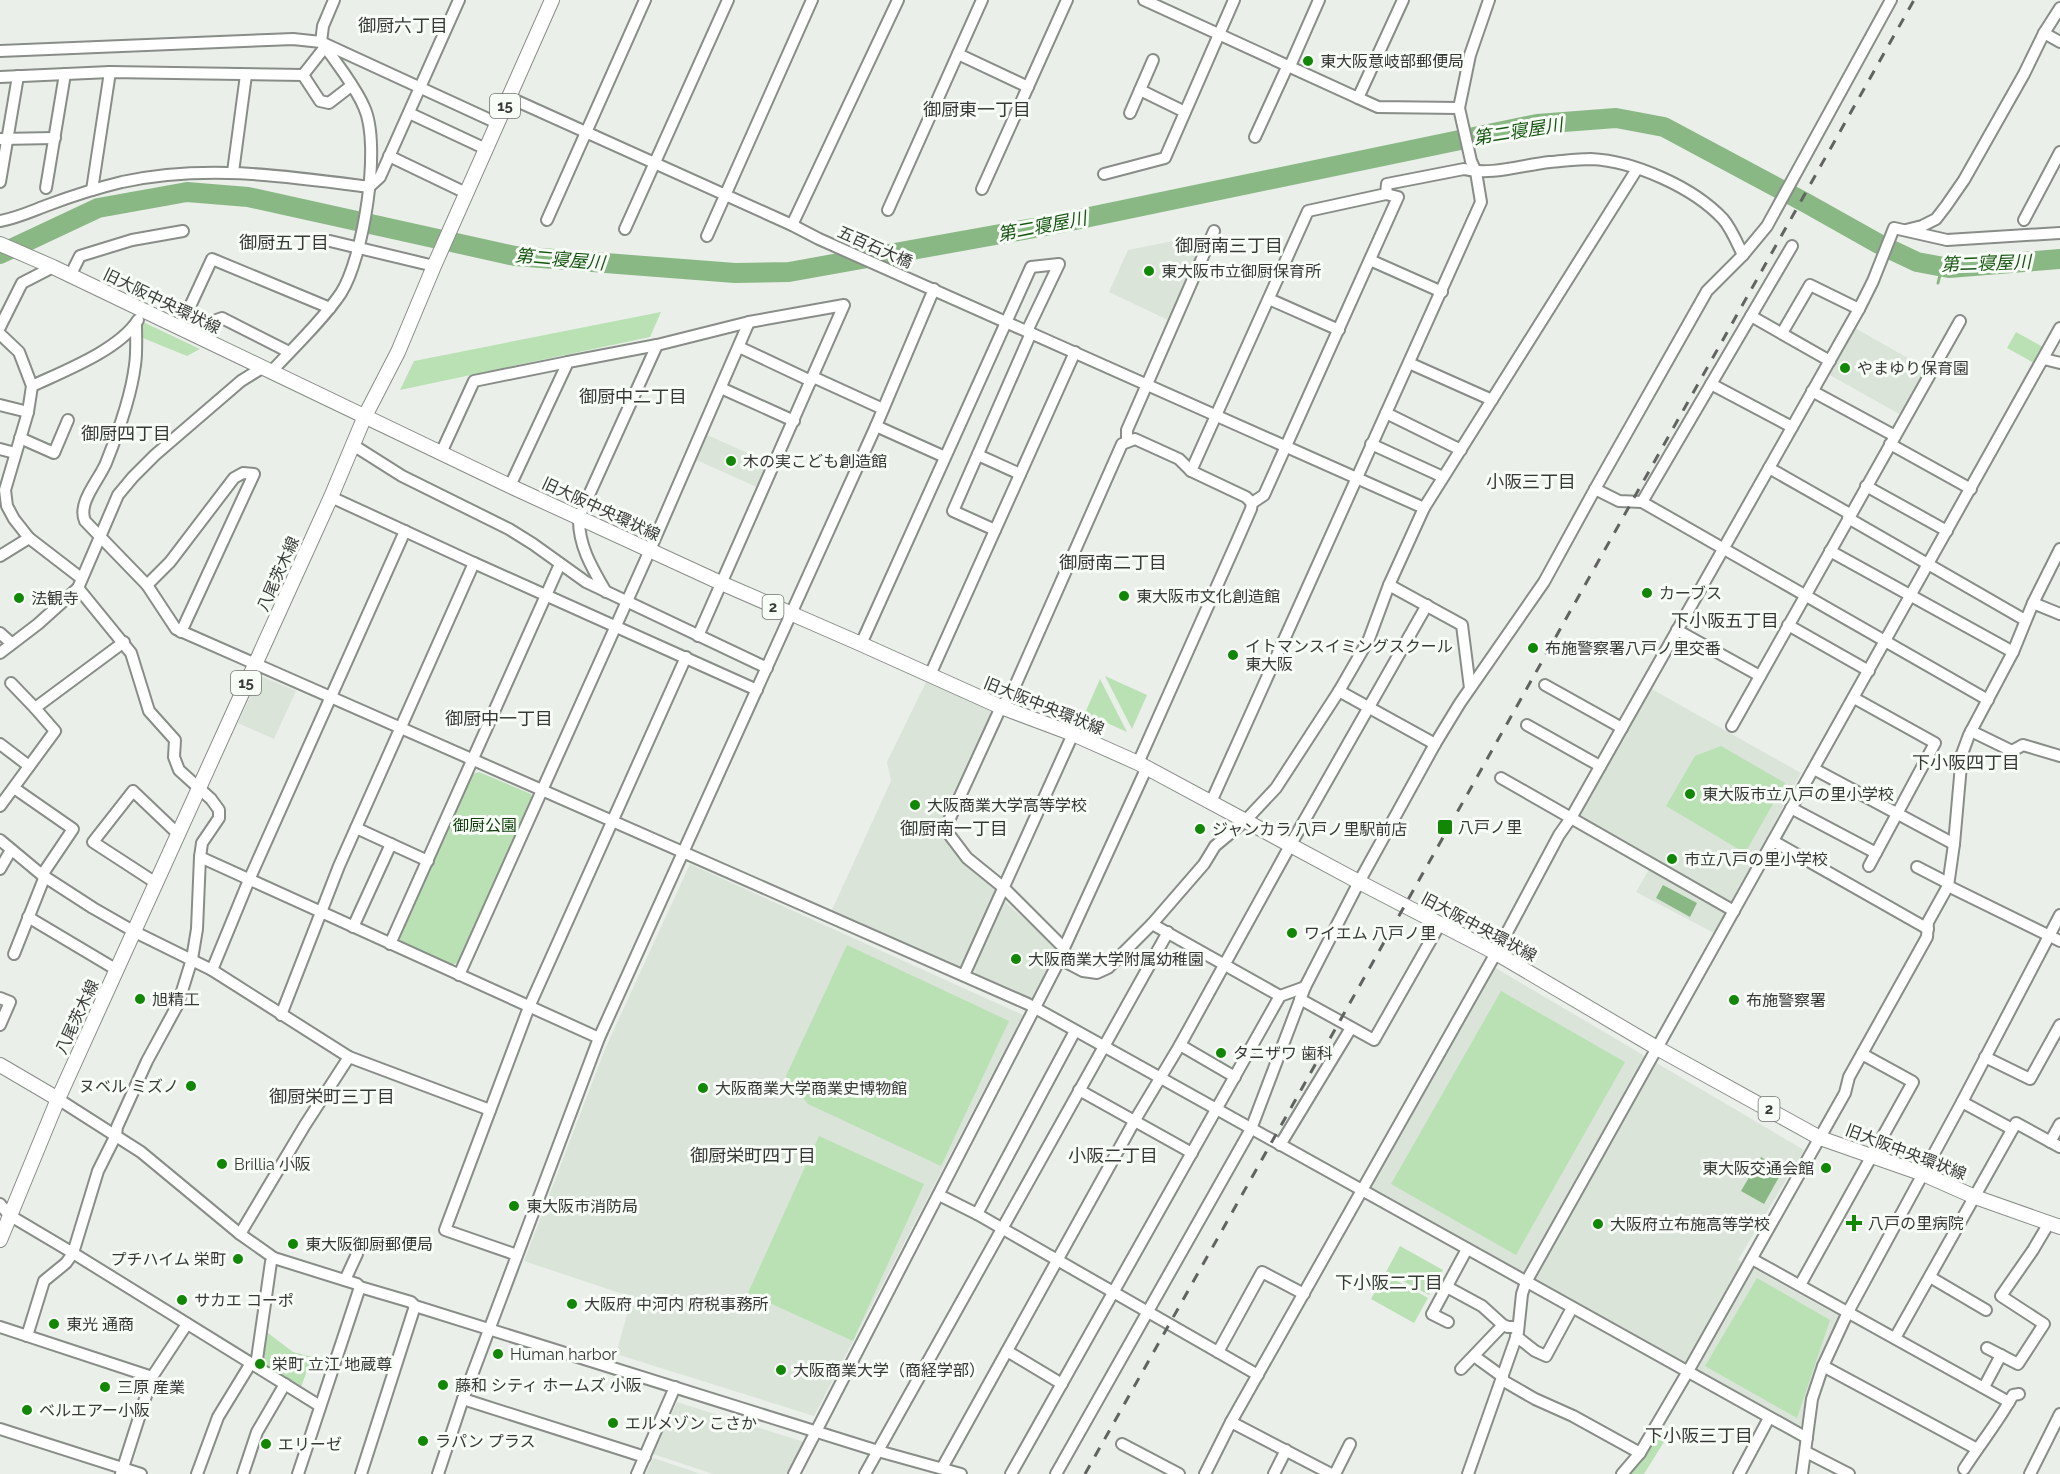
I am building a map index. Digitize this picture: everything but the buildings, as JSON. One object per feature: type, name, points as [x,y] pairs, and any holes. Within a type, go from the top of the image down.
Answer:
[{"type":"main road","name":"八尾茨木線","points":[[0,1240],[58,1099],[365,416],[398,352],[466,192],[552,0]]},
{"type":"main road","name":"旧大阪中央環状線","points":[[0,244],[510,486],[721,583],[1001,707],[1073,734],[1142,765],[1496,953],[1657,1048],[1820,1138],[1923,1174],[1975,1197],[2054,1225]]},
{"type":"main road","points":[[0,1065],[58,1099]]},
{"type":"street","points":[[303,75],[323,45],[323,26],[334,0]]},
{"type":"street","points":[[0,221],[20,217],[92,190],[124,182],[167,176],[233,172],[261,173],[369,187],[380,177],[459,0]]},
{"type":"street","points":[[547,220],[645,0]]},
{"type":"street","points":[[626,229],[728,0]]},
{"type":"street","points":[[706,236],[812,0]]},
{"type":"street","points":[[792,225],[898,0]]},
{"type":"street","points":[[888,210],[982,0]]},
{"type":"street","points":[[982,189],[1067,0]]},
{"type":"street","points":[[1104,174],[1165,158],[1234,0]]},
{"type":"street","points":[[1255,137],[1319,0]]},
{"type":"street","points":[[1358,98],[1403,0]]},
{"type":"street","points":[[1211,802],[1481,202],[1460,108],[1470,55],[1489,0]]},
{"type":"street","points":[[1056,1474],[1251,1129],[1305,987],[1359,882],[1436,744],[1470,688],[1544,582],[1707,291],[1743,255],[1767,226],[1891,0]]},
{"type":"street","points":[[1148,1],[1378,107],[1460,108]]},
{"type":"street","points":[[1900,229],[1922,226],[1936,219],[1969,172],[2024,74],[2044,33],[2060,8]]},
{"type":"street","points":[[2044,33],[2060,42]]},
{"type":"street","points":[[0,51],[293,39],[323,45],[497,123]]},
{"type":"street","points":[[0,653],[38,624],[80,583],[118,495],[133,477],[155,455],[241,381],[266,370],[290,352],[341,293],[351,274],[358,246],[372,166],[372,131],[364,107],[323,45]]},
{"type":"street","points":[[958,54],[1028,87]]},
{"type":"street","points":[[1130,113],[1153,60]]},
{"type":"street","points":[[0,77],[110,72],[303,75]]},
{"type":"street","points":[[92,190],[110,72]]},
{"type":"street","points":[[46,188],[65,74]]},
{"type":"street","points":[[233,172],[246,75]]},
{"type":"street","points":[[303,75],[320,101],[329,104],[351,86]]},
{"type":"street","points":[[0,182],[4,139],[18,76]]},
{"type":"street","points":[[1140,90],[1185,112]]},
{"type":"street","name":"五百石大橋","points":[[508,98],[1424,508]]},
{"type":"street","points":[[409,113],[486,149]]},
{"type":"street","points":[[4,139],[55,138]]},
{"type":"street","points":[[389,156],[466,192]]},
{"type":"street","points":[[2024,220],[2059,156]]},
{"type":"street","points":[[1386,194],[1387,184],[1464,169],[1476,172],[1591,159],[1637,169],[1694,195],[1724,220],[1743,255]]},
{"type":"street","points":[[794,1474],[1062,954],[1251,509],[1251,502],[1246,497],[1191,471],[1179,459],[1135,439],[1122,444],[1011,696],[1001,707],[945,829],[967,858],[1004,888],[1062,954],[1083,971],[1097,973],[1108,968],[1152,924],[1204,864],[1215,846],[1245,821],[1276,788],[1339,691],[1369,639],[1389,585],[1424,508],[1637,169]]},
{"type":"street","points":[[1191,471],[1308,211],[1386,194],[1398,196],[1264,495],[1251,502]]},
{"type":"street","points":[[1936,219],[1936,231],[1947,240]]},
{"type":"street","points":[[1900,229],[1947,240],[2060,233]]},
{"type":"street","points":[[1205,1474],[1231,1422],[1496,953],[1560,835],[1830,361],[1900,229]]},
{"type":"street","points":[[70,276],[80,256],[132,240],[183,231]]},
{"type":"street","points":[[1127,441],[1128,430],[1214,231]]},
{"type":"street","points":[[330,241],[434,266]]},
{"type":"street","points":[[1642,502],[1792,246]]},
{"type":"street","points":[[183,329],[212,259],[330,308]]},
{"type":"street","points":[[1370,260],[1442,292]]},
{"type":"street","points":[[861,644],[1031,267],[1059,264],[954,511],[994,530]]},
{"type":"street","points":[[0,327],[22,283],[50,266]]},
{"type":"street","points":[[1782,333],[1810,285],[1859,309]]},
{"type":"street","points":[[438,1474],[463,1400],[599,1038],[876,426],[934,289]]},
{"type":"street","points":[[1269,299],[1339,330]]},
{"type":"street","points":[[441,453],[474,381],[657,345],[749,322],[844,305],[698,636]]},
{"type":"street","points":[[143,310],[136,324],[135,366],[118,431],[105,465],[84,504],[82,514],[85,521],[147,585],[176,630],[1036,1008],[1807,1438]]},
{"type":"street","points":[[1751,316],[1830,361]]},
{"type":"street","points":[[183,329],[222,318],[290,352]]},
{"type":"street","points":[[1732,726],[1960,321]]},
{"type":"street","points":[[459,975],[650,550],[749,322]]},
{"type":"street","points":[[32,386],[94,357],[136,324]]},
{"type":"street","points":[[1468,1474],[1517,1331],[1526,1282],[2060,328]]},
{"type":"street","points":[[0,334],[19,352],[32,386],[28,412],[5,490],[7,506],[29,538],[80,583],[132,653],[149,711],[175,740],[174,757],[179,770],[198,786],[219,810],[219,818],[202,843],[198,929],[178,1004],[147,1061],[98,1171],[73,1253],[66,1263],[44,1281],[27,1336]]},
{"type":"street","points":[[606,593],[584,551],[579,517],[657,345]]},
{"type":"street","points":[[739,346],[883,409]]},
{"type":"street","points":[[930,675],[1075,352]]},
{"type":"street","points":[[2044,359],[2060,363]]},
{"type":"street","points":[[510,486],[568,362]]},
{"type":"street","points":[[1409,363],[1492,400]]},
{"type":"street","points":[[1711,384],[1792,427]]},
{"type":"street","points":[[721,388],[794,421]]},
{"type":"street","points":[[1812,391],[1971,489]]},
{"type":"street","points":[[0,405],[28,412]]},
{"type":"street","points":[[1386,413],[1461,450]]},
{"type":"street","points":[[20,438],[54,453],[68,420]]},
{"type":"street","points":[[876,426],[945,457]]},
{"type":"street","points":[[1371,444],[1443,477]]},
{"type":"street","points":[[353,445],[377,458],[402,476],[509,529],[606,593],[767,668]]},
{"type":"street","points":[[0,449],[15,453]]},
{"type":"street","points":[[978,455],[1020,474]]},
{"type":"street","points":[[1769,468],[2025,620]]},
{"type":"street","points":[[147,585],[170,562],[234,478],[243,473],[254,474],[181,632]]},
{"type":"street","points":[[1866,486],[1947,531]]},
{"type":"street","points":[[1595,489],[1619,501],[1642,502],[1988,700]]},
{"type":"street","points":[[330,497],[757,690]]},
{"type":"street","points":[[212,970],[249,879],[405,531]]},
{"type":"street","points":[[0,556],[29,538]]},
{"type":"street","points":[[1622,1474],[1640,1453],[1752,1259],[1845,1093],[1850,1077],[1862,1054],[1927,937],[1928,922],[1948,885],[1962,754],[1971,731],[2013,652],[2032,603],[2056,566],[2060,549]]},
{"type":"street","points":[[1830,551],[2013,652]]},
{"type":"street","points":[[281,1015],[320,911],[474,563]]},
{"type":"street","points":[[390,944],[560,564]]},
{"type":"street","points":[[1389,585],[1462,625],[1470,688]]},
{"type":"street","points":[[2032,603],[2060,614]]},
{"type":"street","points":[[942,1468],[1135,1120],[1180,1045],[1427,605]]},
{"type":"street","points":[[1788,625],[1869,671]]},
{"type":"street","points":[[1677,630],[1760,676]]},
{"type":"street","points":[[0,633],[11,643]]},
{"type":"street","points":[[35,708],[124,642]]},
{"type":"street","points":[[517,1255],[445,1230],[529,1007],[686,657]]},
{"type":"street","points":[[0,806],[55,731],[11,683]]},
{"type":"street","points":[[1545,685],[1622,728]]},
{"type":"street","points":[[1339,691],[1436,744]]},
{"type":"street","points":[[1854,698],[1935,743],[1869,866]]},
{"type":"street","points":[[1527,725],[1600,766]]},
{"type":"street","points":[[1971,731],[2012,751],[2023,745],[2060,756]]},
{"type":"street","points":[[964,975],[1073,734]]},
{"type":"street","points":[[0,744],[29,766]]},
{"type":"street","points":[[1814,769],[1954,844]]},
{"type":"street","points":[[1501,778],[1734,911]]},
{"type":"street","points":[[14,788],[73,829],[44,876],[14,954]]},
{"type":"street","points":[[156,883],[93,842],[133,791],[177,833]]},
{"type":"street","points":[[1791,808],[1876,853]]},
{"type":"street","points":[[356,828],[428,861]]},
{"type":"street","points":[[0,840],[44,876],[93,908],[135,932],[192,958],[349,1057],[490,1110]]},
{"type":"street","points":[[1773,841],[1928,929]]},
{"type":"street","points":[[353,927],[391,844]]},
{"type":"street","points":[[0,869],[11,850]]},
{"type":"street","points":[[200,857],[599,1038]]},
{"type":"street","points":[[1917,867],[2060,941]]},
{"type":"street","points":[[1802,1474],[1812,1399],[1823,1366],[1848,1312],[2060,915]]},
{"type":"street","points":[[28,917],[117,970]]},
{"type":"street","points":[[1152,924],[1280,996]]},
{"type":"street","points":[[1300,999],[1374,1040],[1440,924]]},
{"type":"street","points":[[865,1474],[1168,932]]},
{"type":"street","points":[[1011,1474],[1280,996],[1305,987]]},
{"type":"street","points":[[0,998],[10,1002],[0,1025]]},
{"type":"street","points":[[1985,1058],[2030,1079],[2060,1025]]},
{"type":"street","points":[[1280,1145],[1351,1028]]},
{"type":"street","points":[[977,1214],[1075,1031]]},
{"type":"street","points":[[1180,1045],[1235,1077]]},
{"type":"street","points":[[1800,1285],[1912,1083],[1862,1054]]},
{"type":"street","points":[[240,1234],[305,1125],[349,1057]]},
{"type":"street","points":[[1079,1090],[1192,1153]]},
{"type":"street","points":[[58,1099],[141,1152],[240,1234],[274,1258],[411,1302],[416,1306],[878,1451],[961,1474]]},
{"type":"street","points":[[1962,1102],[2012,1129]]},
{"type":"street","points":[[1895,1338],[2016,1123],[2055,1144],[2060,1124]]},
{"type":"street","points":[[939,1195],[977,1214],[1001,1230],[1258,1375]]},
{"type":"street","points":[[0,1203],[9,1215],[320,1406]]},
{"type":"street","points":[[1987,1347],[2018,1364],[2044,1324],[2001,1296],[2054,1225]]},
{"type":"street","points":[[1448,1322],[1432,1314],[1467,1249]]},
{"type":"street","points":[[345,1280],[357,1254]]},
{"type":"street","points":[[197,1474],[218,1417],[254,1365],[271,1262],[274,1258]]},
{"type":"street","points":[[1752,1259],[2010,1402]]},
{"type":"street","points":[[1218,1352],[1262,1272],[1304,1294]]},
{"type":"street","points":[[1930,1277],[1986,1310]]},
{"type":"street","points":[[298,1474],[360,1287]]},
{"type":"street","points":[[1447,1287],[1482,1306],[1503,1325],[1517,1331],[1535,1351],[1546,1356],[1572,1308]]},
{"type":"street","points":[[361,1474],[416,1306]]},
{"type":"street","points":[[122,1471],[152,1377],[187,1324]]},
{"type":"street","points":[[1461,1369],[1503,1325]]},
{"type":"street","points":[[0,1327],[152,1377]]},
{"type":"street","points":[[1007,1351],[1062,1384]]},
{"type":"street","points":[[1984,1386],[2001,1355]]},
{"type":"street","points":[[1474,1356],[1502,1378],[1535,1399],[1573,1416],[1640,1453]]},
{"type":"street","points":[[1823,1366],[1977,1449]]},
{"type":"street","points":[[243,1474],[257,1432],[285,1384]]},
{"type":"street","points":[[637,1474],[675,1387]]},
{"type":"street","points":[[1964,1469],[2013,1395],[2019,1394]]},
{"type":"street","points":[[463,1400],[645,1457]]},
{"type":"street","points":[[2030,1474],[2060,1414]]},
{"type":"street","points":[[1739,1474],[1769,1418]]},
{"type":"street","points":[[1231,1422],[1333,1474],[1350,1444]]},
{"type":"street","points":[[0,1429],[122,1471],[141,1474]]},
{"type":"street","points":[[1122,1444],[1179,1474]]},
{"type":"street","points":[[1274,1474],[1286,1450]]},
{"type":"street","points":[[1806,1452],[1849,1474]]},
{"type":"shaded area","points":[[1208,234],[1170,321],[1109,292],[1128,250]]},
{"type":"shaded area","points":[[1855,328],[1927,369],[1901,415],[1828,374]]},
{"type":"shaded area","name":"木の実こども創造館","points":[[705,434],[768,462],[757,487],[694,459]]},
{"type":"shaded area","points":[[263,677],[296,691],[274,739],[238,723],[258,678]]},
{"type":"shaded area","name":"大阪商業大学高等学校","points":[[926,682],[990,711],[992,718],[940,828],[963,860],[997,892],[961,969],[831,912],[891,781],[887,762]]},
{"type":"shaded area","name":"東大阪市立八戸の里小学校","points":[[1650,688],[1801,773],[1716,934],[1636,892],[1655,859],[1579,816]]},
{"type":"shaded area","points":[[690,864],[1023,1015],[814,1416],[616,1354],[632,1297],[524,1261],[605,1049]]},
{"type":"shaded area","points":[[1663,885],[1697,903],[1690,917],[1656,898]]},
{"type":"shaded area","name":"大阪商業大学附属幼稚園","points":[[1004,901],[1059,950],[1034,1000],[976,974],[973,967]]},
{"type":"shaded area","name":"大阪府立布施高等学校","points":[[1494,967],[1804,1150],[1738,1260],[1839,1316],[1800,1427],[1370,1187]]},
{"type":"shaded area","points":[[1761,1157],[1783,1170],[1764,1204],[1741,1191]]},
{"type":"shaded area","points":[[677,1402],[804,1442],[786,1474],[713,1474],[653,1454]]},
{"type":"shaded area","points":[[653,1458],[701,1474],[646,1474]]},
{"type":"green space","points":[[661,312],[650,337],[400,390],[414,361]]},
{"type":"green space","points":[[143,322],[200,349],[187,356],[138,336]]},
{"type":"green space","points":[[2016,332],[2043,347],[2034,363],[2007,348]]},
{"type":"green space","points":[[1105,676],[1147,695],[1132,729]]},
{"type":"green space","points":[[1100,679],[1127,732],[1085,713]]},
{"type":"green space","points":[[1721,746],[1785,783],[1745,853],[1666,806],[1695,756]]},
{"type":"green space","name":"御厨公園","points":[[479,772],[531,794],[533,799],[459,962],[452,965],[401,942],[399,936],[472,774]]},
{"type":"green space","points":[[847,945],[1009,1021],[941,1166],[808,1104],[786,1076]]},
{"type":"green space","points":[[1501,991],[1625,1062],[1516,1255],[1391,1184]]},
{"type":"green space","points":[[819,1136],[924,1184],[853,1341],[748,1293]]},
{"type":"green space","points":[[1400,1246],[1443,1270],[1429,1295],[1386,1272]]},
{"type":"green space","points":[[1385,1274],[1428,1298],[1414,1323],[1371,1299]]},
{"type":"green space","points":[[1757,1278],[1830,1320],[1797,1418],[1705,1366]]},
{"type":"green space","points":[[264,1330],[293,1352],[312,1357],[300,1390],[258,1364]]},
{"type":"green space","points":[[1661,1427],[1670,1432],[1644,1474],[1627,1474]]},
{"type":"waterway","name":"第二寝屋川","points":[[0,254],[98,208],[187,192],[248,197],[515,256],[735,273],[789,272],[1051,225],[1537,124],[1616,118],[1664,127],[1879,244],[1917,262],[1949,268],[2060,259]]},
{"type":"waterway","points":[[1938,283],[1942,267]]},
{"type":"railway","points":[[1085,1474],[1914,0]]},
{"type":"place","name":"東大阪意岐部郵便局","points":[[1308,61]]},
{"type":"place","name":"東大阪市立御厨保育所","points":[[1149,271]]},
{"type":"place","name":"やまゆり保育園","points":[[1845,368]]},
{"type":"place","name":"木の実こども創造館","points":[[731,461]]},
{"type":"place","name":"カーブス","points":[[1647,593]]},
{"type":"place","name":"東大阪市文化創造館","points":[[1124,596]]},
{"type":"place","name":"法観寺","points":[[19,598]]},
{"type":"place","name":"布施警察署八戸ノ里交番","points":[[1533,648]]},
{"type":"place","name":"イトマンスイミングスクール 東大阪","points":[[1233,655]]},
{"type":"place","name":"東大阪市立八戸の里小学校","points":[[1690,794]]},
{"type":"place","name":"大阪商業大学高等学校","points":[[915,805]]},
{"type":"place","name":"八戸ノ里","points":[[1445,827]]},
{"type":"place","name":"ジャンカラ 八戸ノ里駅前店","points":[[1200,829]]},
{"type":"place","name":"市立八戸の里小学校","points":[[1672,859]]},
{"type":"place","name":"ワイエム 八戸ノ里","points":[[1292,933]]},
{"type":"place","name":"大阪商業大学附属幼稚園","points":[[1016,959]]},
{"type":"place","name":"旭精工","points":[[140,999]]},
{"type":"place","name":"布施警察署","points":[[1734,1000]]},
{"type":"place","name":"タニザワ 歯科","points":[[1221,1053]]},
{"type":"place","name":"ヌベル ミズノ","points":[[191,1086]]},
{"type":"place","name":"大阪商業大学商業史博物館","points":[[703,1088]]},
{"type":"place","name":"Brillia 小阪","points":[[222,1164]]},
{"type":"place","name":"東大阪交通会館","points":[[1826,1168]]},
{"type":"place","name":"東大阪市消防局","points":[[514,1206]]},
{"type":"place","name":"八戸の里病院","points":[[1854,1223]]},
{"type":"place","name":"大阪府立布施高等学校","points":[[1598,1224]]},
{"type":"place","name":"東大阪御厨郵便局","points":[[293,1244]]},
{"type":"place","name":"プチハイム 栄町","points":[[238,1259]]},
{"type":"place","name":"サカエ コーポ","points":[[182,1300]]},
{"type":"place","name":"大阪府 中河内 府税事務所","points":[[572,1304]]},
{"type":"place","name":"東光 通商","points":[[54,1324]]},
{"type":"place","name":"Human harbor","points":[[498,1354]]},
{"type":"place","name":"栄町 立江 地蔵尊","points":[[260,1364]]},
{"type":"place","name":"大阪商業大学（商経学部）","points":[[781,1370]]},
{"type":"place","name":"藤和 シティ ホームズ 小阪","points":[[443,1385]]},
{"type":"place","name":"三原 産業","points":[[105,1387]]},
{"type":"place","name":"ベルエアー小阪","points":[[27,1410]]},
{"type":"place","name":"エルメゾン こさか","points":[[613,1423]]},
{"type":"place","name":"ラパン プラス","points":[[423,1441]]},
{"type":"place","name":"エリーゼ","points":[[266,1444]]},
{"type":"district","name":"御厨六丁目","points":[[403,25]]},
{"type":"district","name":"御厨東一丁目","points":[[977,109]]},
{"type":"district","name":"御厨五丁目","points":[[284,242]]},
{"type":"district","name":"御厨南三丁目","points":[[1229,245]]},
{"type":"district","name":"御厨中二丁目","points":[[633,396]]},
{"type":"district","name":"御厨四丁目","points":[[126,433]]},
{"type":"district","name":"小阪三丁目","points":[[1531,481]]},
{"type":"district","name":"御厨南二丁目","points":[[1113,562]]},
{"type":"district","name":"下小阪五丁目","points":[[1725,620]]},
{"type":"district","name":"御厨中一丁目","points":[[499,718]]},
{"type":"district","name":"下小阪四丁目","points":[[1966,762]]},
{"type":"district","name":"御厨南一丁目","points":[[954,828]]},
{"type":"district","name":"御厨栄町三丁目","points":[[332,1096]]},
{"type":"district","name":"御厨栄町四丁目","points":[[753,1155]]},
{"type":"district","name":"小阪二丁目","points":[[1113,1155]]},
{"type":"district","name":"下小阪二丁目","points":[[1389,1282]]},
{"type":"district","name":"下小阪三丁目","points":[[1699,1435]]}]
